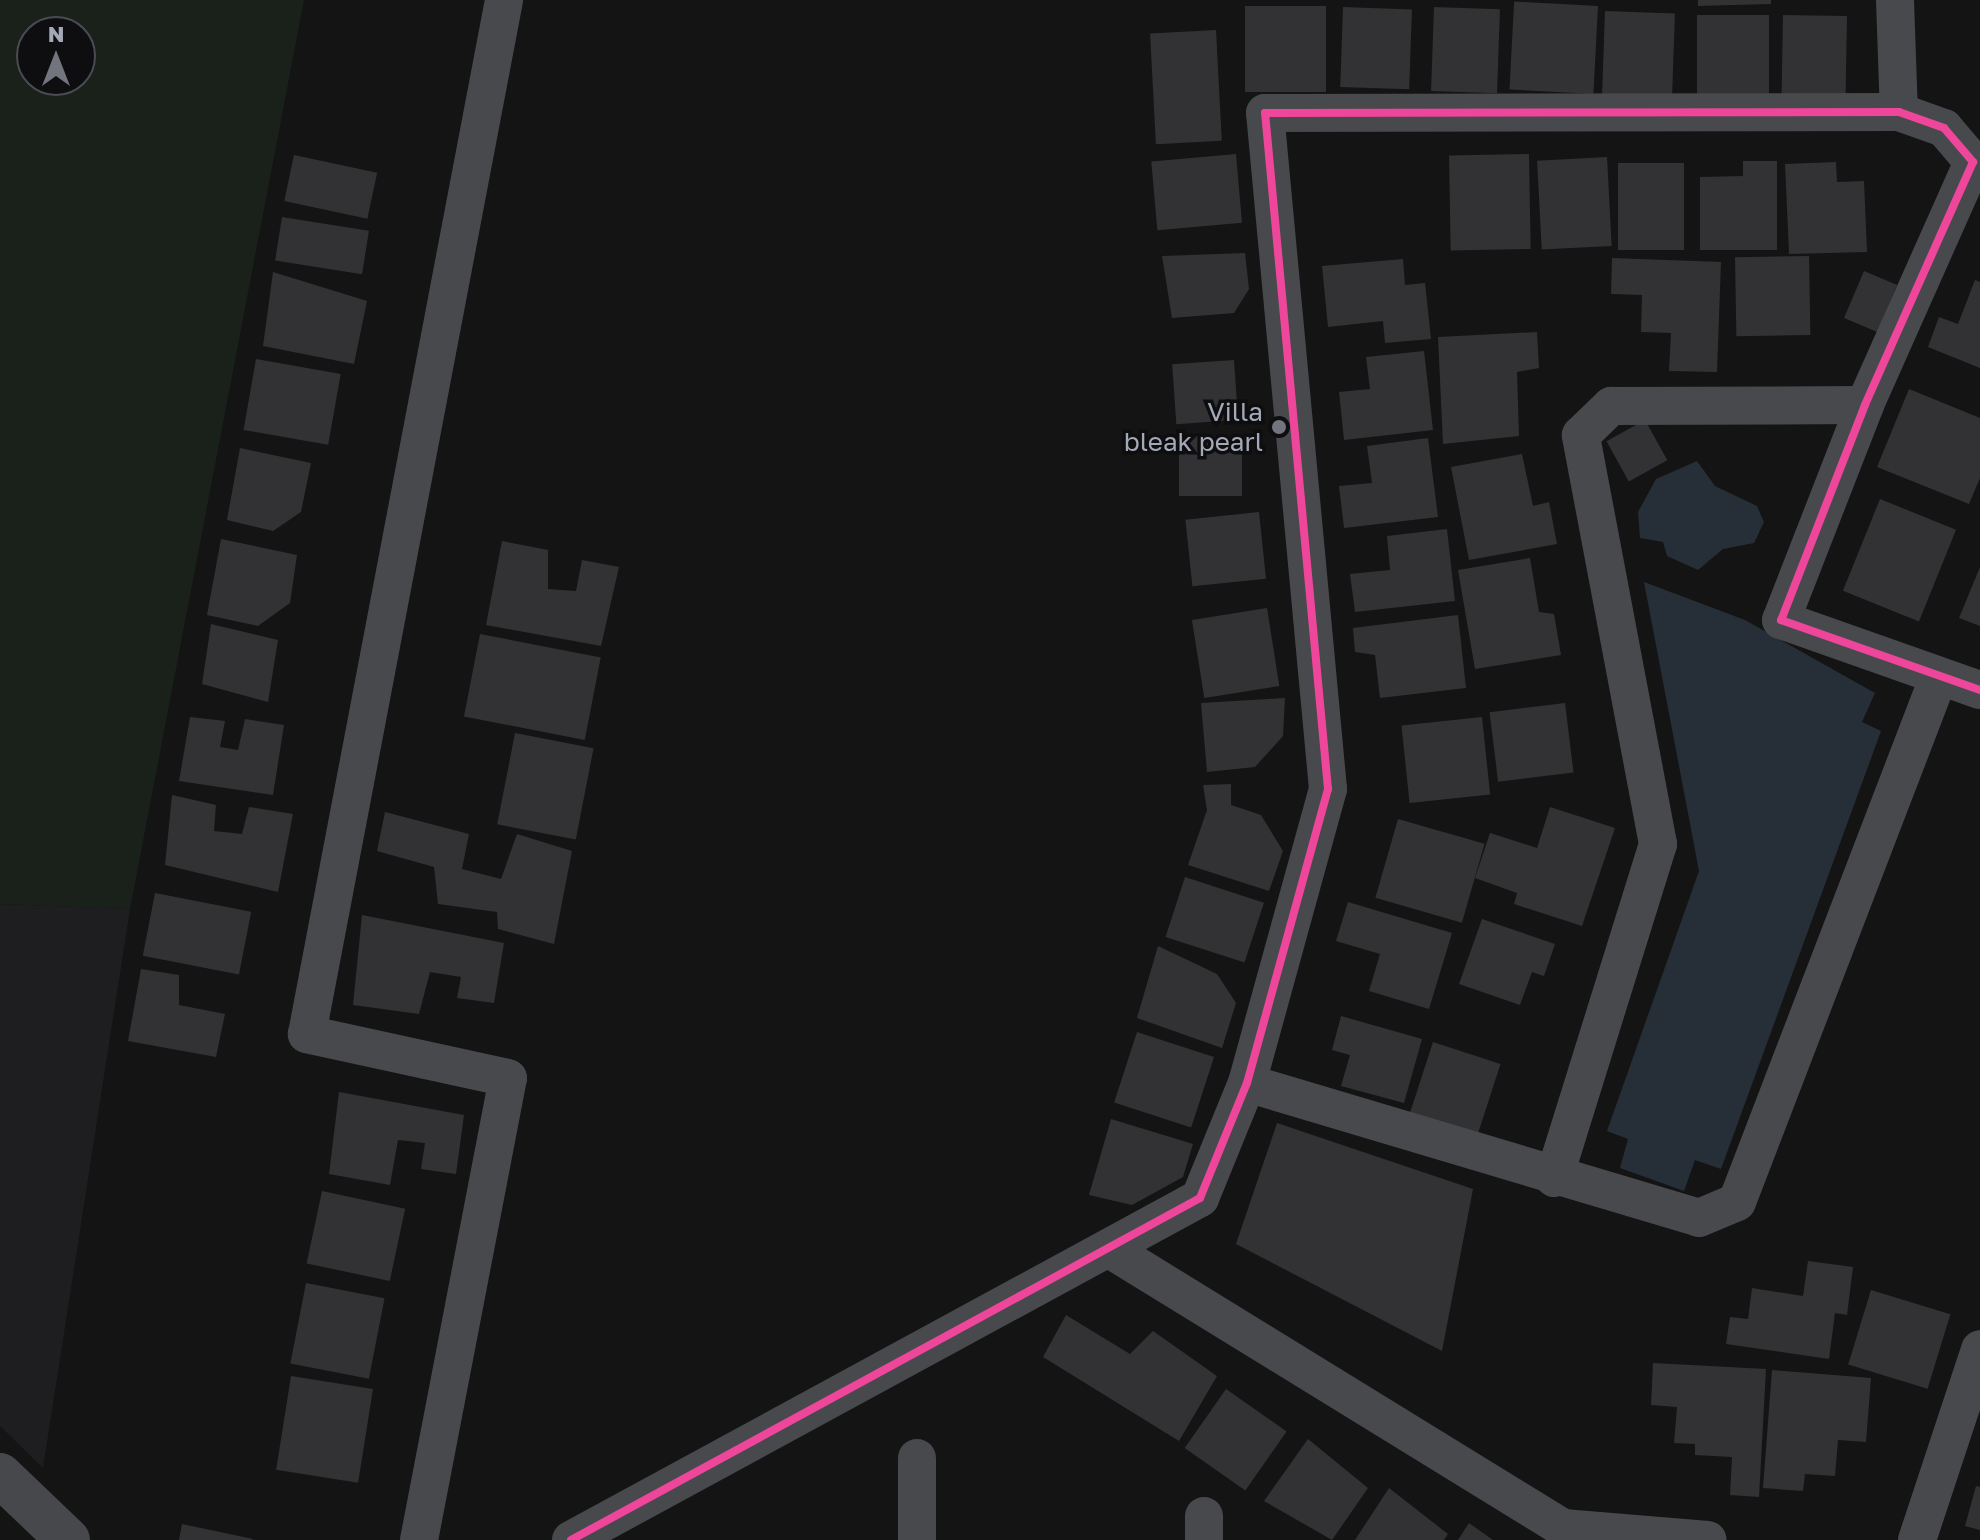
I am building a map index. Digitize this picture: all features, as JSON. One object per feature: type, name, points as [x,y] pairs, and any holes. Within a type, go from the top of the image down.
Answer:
[{"type":"street","points":[[419,1540],[508,1078],[307,1034],[504,0]]},
{"type":"street","points":[[1895,0],[1899,112]]},
{"type":"street","points":[[571,1540],[1111,1250],[1200,1198],[1247,1083],[1328,789],[1265,113],[1899,112],[1944,128],[1973,162],[1865,405],[1781,620],[1980,690]]},
{"type":"street","points":[[1554,1178],[1658,844],[1581,435],[1611,406],[1865,405]]},
{"type":"street","points":[[1247,1083],[1554,1178],[1699,1218],[1737,1202],[1939,676]]},
{"type":"street","points":[[1111,1250],[1563,1528],[1708,1540]]},
{"type":"street","points":[[1917,1540],[1980,1349]]},
{"type":"street","points":[[917,1458],[917,1540]]},
{"type":"street","points":[[0,1475],[68,1540]]},
{"type":"shaded area","points":[[0,0],[304,0],[130,909],[0,904]]},
{"type":"shaded area","points":[[1697,461],[1715,486],[1757,506],[1764,522],[1754,543],[1723,549],[1698,570],[1667,556],[1663,542],[1640,538],[1638,512],[1656,479]]},
{"type":"shaded area","points":[[1644,582],[1745,620],[1875,693],[1862,722],[1881,731],[1721,1169],[1695,1160],[1684,1191],[1620,1168],[1628,1139],[1607,1131],[1699,871]]},
{"type":"shaded area","points":[[0,904],[130,909],[43,1468],[0,1426]]},
{"type":"building","points":[[1698,0],[1771,0],[1771,4],[1698,6]]},
{"type":"building","points":[[1514,2],[1598,6],[1593,94],[1510,89]]},
{"type":"building","points":[[1245,6],[1326,6],[1326,92],[1245,92]]},
{"type":"building","points":[[1343,7],[1412,9],[1409,89],[1340,87]]},
{"type":"building","points":[[1434,7],[1500,9],[1497,93],[1431,91]]},
{"type":"building","points":[[1605,11],[1675,13],[1672,96],[1602,94]]},
{"type":"building","points":[[1697,15],[1769,15],[1769,97],[1697,97]]},
{"type":"building","points":[[1783,15],[1847,16],[1846,95],[1782,94]]},
{"type":"building","points":[[1216,30],[1222,141],[1156,144],[1150,33]]},
{"type":"building","points":[[1236,154],[1242,223],[1157,230],[1151,161]]},
{"type":"building","points":[[1529,154],[1531,249],[1451,250],[1449,155]]},
{"type":"building","points":[[294,155],[377,173],[367,219],[284,201]]},
{"type":"building","points":[[1607,157],[1612,246],[1542,250],[1537,161]]},
{"type":"building","points":[[1743,161],[1777,161],[1777,250],[1700,250],[1700,177],[1743,176]]},
{"type":"building","points":[[1836,162],[1837,182],[1864,181],[1867,252],[1789,254],[1785,164]]},
{"type":"building","points":[[1618,163],[1684,163],[1684,250],[1618,250]]},
{"type":"building","points":[[282,217],[369,231],[362,274],[275,260]]},
{"type":"building","points":[[1245,253],[1249,289],[1234,313],[1172,318],[1162,256]]},
{"type":"building","points":[[1809,256],[1810,335],[1736,336],[1735,257]]},
{"type":"building","points":[[1612,258],[1721,262],[1717,372],[1669,371],[1671,333],[1641,332],[1642,295],[1611,294]]},
{"type":"building","points":[[1403,259],[1405,285],[1425,283],[1431,339],[1385,343],[1383,321],[1328,327],[1322,266]]},
{"type":"building","points":[[1864,271],[1897,285],[1877,332],[1844,318]]},
{"type":"building","points":[[273,272],[367,301],[354,364],[263,346]]},
{"type":"building","points":[[1975,280],[1980,282],[1980,368],[1928,347],[1939,317],[1958,324]]},
{"type":"building","points":[[1537,332],[1539,368],[1517,372],[1519,436],[1443,444],[1438,337]]},
{"type":"building","points":[[1424,351],[1433,430],[1344,440],[1339,392],[1370,389],[1366,357]]},
{"type":"building","points":[[256,359],[341,374],[328,445],[243,430]]},
{"type":"building","points":[[1234,360],[1238,420],[1176,424],[1172,364]]},
{"type":"building","points":[[1909,389],[1980,418],[1980,478],[1969,504],[1877,467]]},
{"type":"building","points":[[1645,420],[1667,460],[1629,482],[1607,441]]},
{"type":"building","points":[[1179,436],[1242,436],[1242,496],[1179,496]]},
{"type":"building","points":[[1428,438],[1438,517],[1344,528],[1339,486],[1372,483],[1367,446]]},
{"type":"building","points":[[240,448],[311,463],[301,512],[273,531],[227,520]]},
{"type":"building","points":[[1522,454],[1533,506],[1549,502],[1557,544],[1469,560],[1451,467]]},
{"type":"building","points":[[1880,499],[1956,530],[1919,622],[1843,591]]},
{"type":"building","points":[[1259,512],[1266,579],[1192,586],[1185,520]]},
{"type":"building","points":[[1447,529],[1455,601],[1355,612],[1350,574],[1390,570],[1387,536]]},
{"type":"building","points":[[221,539],[297,555],[290,603],[258,626],[207,615]]},
{"type":"building","points":[[502,541],[548,550],[548,589],[576,591],[582,560],[619,567],[601,646],[486,625]]},
{"type":"building","points":[[1530,558],[1539,612],[1554,614],[1561,655],[1475,669],[1458,570]]},
{"type":"building","points":[[1980,567],[1980,626],[1959,618]]},
{"type":"building","points":[[1267,608],[1279,686],[1204,698],[1192,620]]},
{"type":"building","points":[[1458,615],[1466,688],[1380,698],[1375,655],[1355,652],[1353,628]]},
{"type":"building","points":[[211,624],[278,640],[268,702],[202,684]]},
{"type":"building","points":[[480,634],[601,657],[585,740],[464,716]]},
{"type":"building","points":[[1285,698],[1283,736],[1255,767],[1207,772],[1201,703]]},
{"type":"building","points":[[1565,703],[1574,772],[1498,782],[1490,712]]},
{"type":"building","points":[[190,717],[225,721],[220,747],[238,750],[245,719],[284,725],[273,795],[179,781]]},
{"type":"building","points":[[1482,717],[1490,795],[1410,803],[1401,725]]},
{"type":"building","points":[[515,733],[594,748],[576,840],[497,824]]},
{"type":"building","points":[[1231,784],[1231,805],[1261,815],[1283,851],[1269,891],[1188,865],[1207,810],[1203,785]]},
{"type":"building","points":[[172,795],[216,805],[214,831],[242,834],[249,807],[293,814],[278,892],[165,865]]},
{"type":"building","points":[[1550,807],[1615,828],[1582,926],[1514,904],[1517,893],[1475,878],[1490,833],[1537,848]]},
{"type":"building","points":[[385,812],[469,834],[462,869],[501,879],[517,834],[572,851],[554,944],[498,929],[497,912],[438,904],[434,867],[377,851]]},
{"type":"building","points":[[1398,819],[1485,844],[1462,923],[1375,898]]},
{"type":"building","points":[[1185,877],[1264,903],[1244,963],[1166,937]]},
{"type":"building","points":[[155,893],[251,912],[239,975],[143,956]]},
{"type":"building","points":[[1348,902],[1452,933],[1429,1009],[1369,991],[1380,954],[1336,941]]},
{"type":"building","points":[[362,915],[504,943],[494,1003],[457,998],[461,977],[430,972],[419,1014],[353,1005]]},
{"type":"building","points":[[1482,919],[1555,944],[1544,976],[1532,972],[1520,1005],[1459,984]]},
{"type":"building","points":[[1158,946],[1217,974],[1236,1003],[1222,1048],[1137,1018]]},
{"type":"building","points":[[141,969],[179,975],[179,1005],[225,1014],[216,1057],[128,1041]]},
{"type":"building","points":[[1341,1016],[1422,1039],[1404,1103],[1341,1086],[1350,1055],[1332,1050]]},
{"type":"building","points":[[1137,1032],[1214,1057],[1191,1127],[1114,1102]]},
{"type":"building","points":[[1433,1042],[1501,1064],[1477,1136],[1410,1114]]},
{"type":"building","points":[[339,1092],[464,1115],[456,1174],[421,1169],[425,1143],[398,1140],[390,1185],[329,1174]]},
{"type":"building","points":[[1111,1119],[1193,1144],[1183,1177],[1132,1205],[1089,1195]]},
{"type":"building","points":[[1277,1123],[1473,1189],[1442,1351],[1236,1244]]},
{"type":"building","points":[[322,1191],[405,1209],[390,1281],[307,1263]]},
{"type":"building","points":[[1808,1261],[1853,1267],[1847,1315],[1835,1313],[1829,1359],[1726,1344],[1730,1317],[1748,1319],[1752,1288],[1803,1296]]},
{"type":"building","points":[[306,1283],[385,1298],[369,1379],[290,1363]]},
{"type":"building","points":[[1871,1290],[1950,1314],[1928,1389],[1848,1365]]},
{"type":"building","points":[[1066,1315],[1130,1354],[1153,1331],[1217,1376],[1179,1441],[1043,1357]]},
{"type":"building","points":[[1653,1363],[1766,1369],[1759,1497],[1730,1495],[1732,1457],[1695,1455],[1695,1444],[1674,1443],[1677,1407],[1651,1405]]},
{"type":"building","points":[[1772,1370],[1871,1378],[1866,1442],[1838,1440],[1835,1476],[1805,1474],[1803,1491],[1763,1488]]},
{"type":"building","points":[[291,1376],[373,1389],[358,1483],[276,1470]]},
{"type":"building","points":[[1226,1389],[1287,1431],[1245,1490],[1185,1448]]},
{"type":"building","points":[[1308,1439],[1368,1488],[1332,1540],[1264,1501]]},
{"type":"building","points":[[1976,1486],[1980,1487],[1980,1530],[1965,1526]]},
{"type":"building","points":[[1389,1488],[1448,1534],[1444,1540],[1355,1540]]},
{"type":"building","points":[[1469,1523],[1493,1540],[1458,1540]]},
{"type":"building","points":[[182,1524],[253,1539],[179,1540]]},
{"type":"cycle path","points":[[571,1540],[1200,1198],[1247,1083],[1328,789],[1265,113],[1899,112],[1944,128],[1973,162],[1865,405],[1781,620],[1980,690]]},
{"type":"place","name":"Villa bleak pearl","points":[[1279,427]]}]
